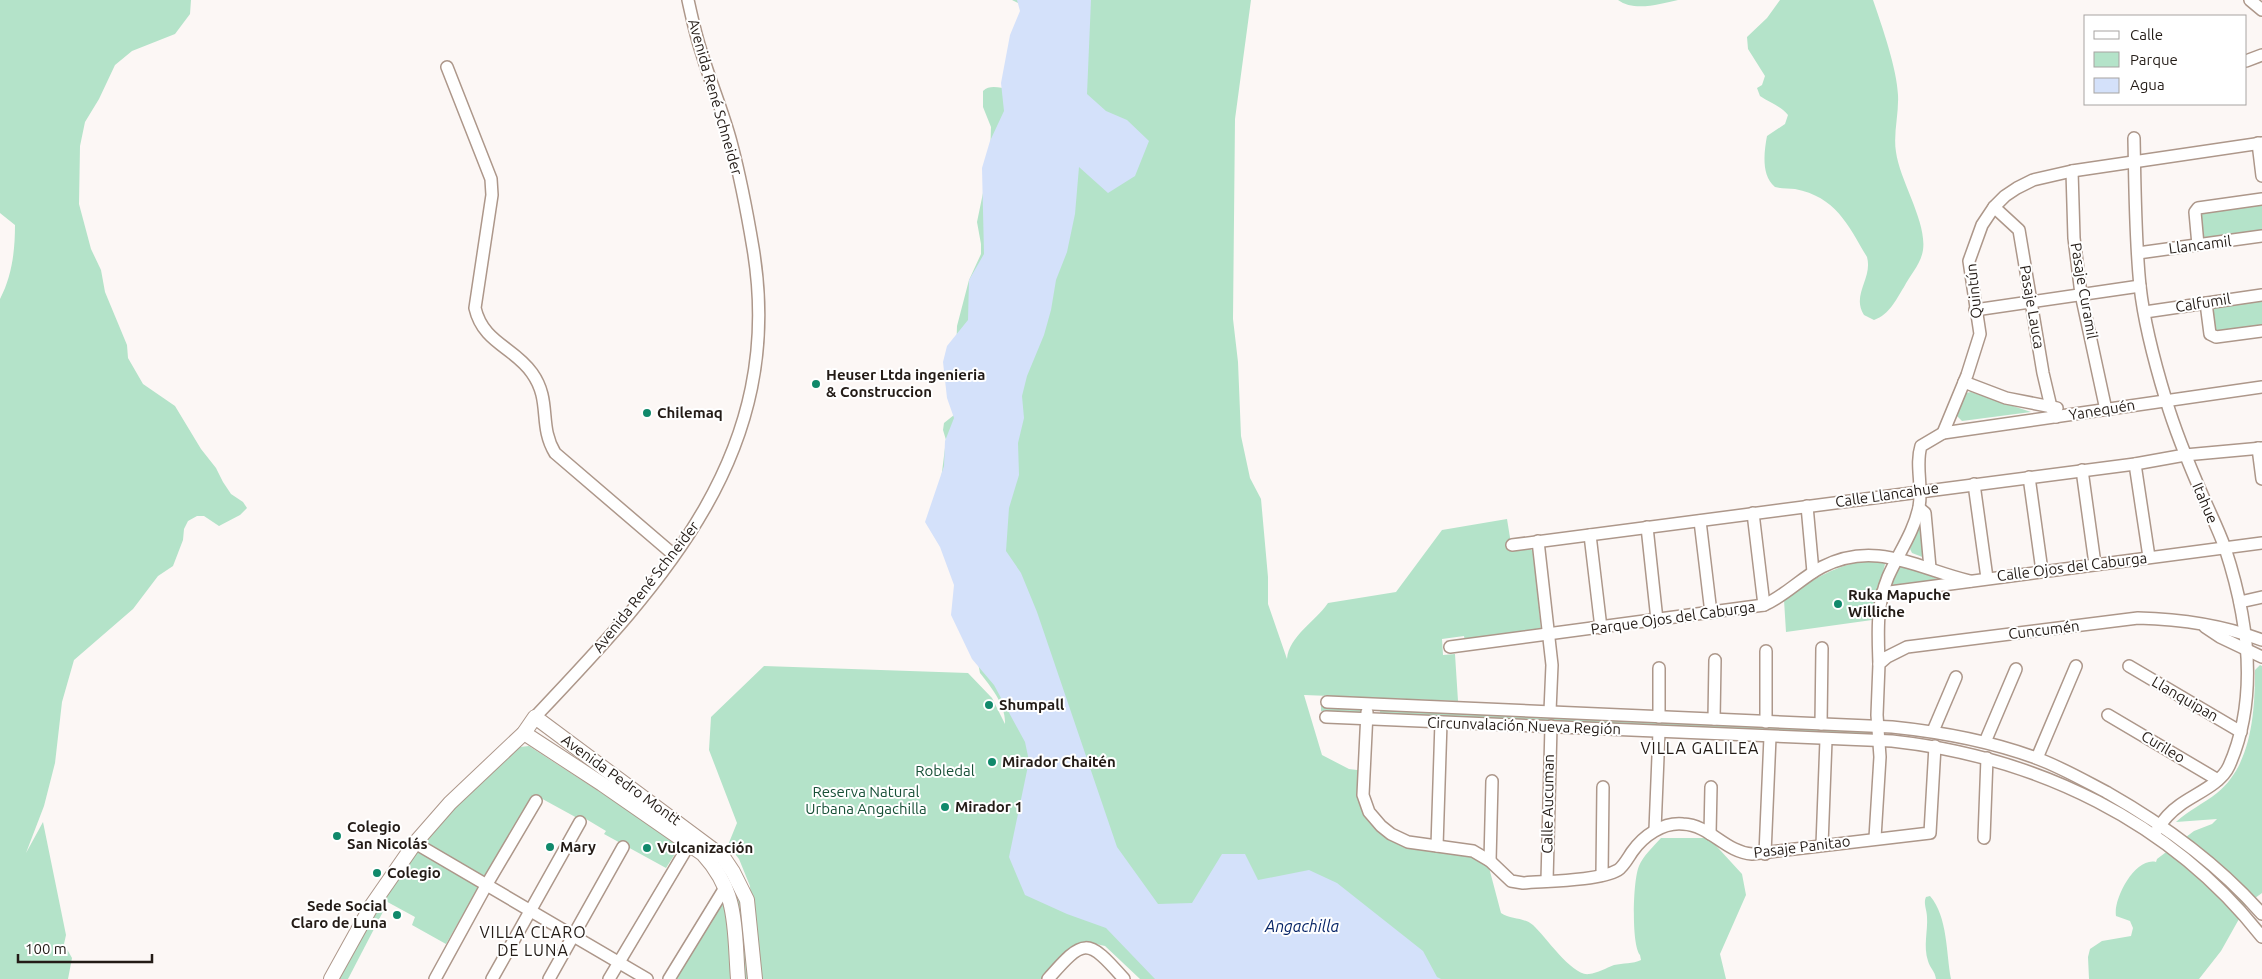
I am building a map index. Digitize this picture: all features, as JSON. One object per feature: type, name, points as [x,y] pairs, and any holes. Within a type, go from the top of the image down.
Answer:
[{"type":"main road","name":"Avenida René Schneider","points":[[331,979],[372,905],[415,842],[450,803],[524,733],[534,717]]},
{"type":"main road","name":"Avenida Pedro Montt","points":[[534,717],[692,840],[709,861],[726,886],[731,901],[738,979]]},
{"type":"main road","name":"Avenida Pedro Montt","points":[[524,733],[602,784],[722,857],[733,872],[747,900],[755,979]]},
{"type":"street","name":"Avenida René Schneider","points":[[534,717],[615,628],[674,555],[713,496],[738,439],[752,386],[759,316],[753,246],[731,141],[701,53],[688,0]]},
{"type":"street","points":[[2250,0],[2262,10]]},
{"type":"street","points":[[2247,61],[2262,55]]},
{"type":"street","points":[[447,67],[491,180],[492,195],[475,308],[477,318],[485,332],[534,374],[544,398],[546,431],[555,453],[674,555]]},
{"type":"street","name":"Itahue","points":[[2134,138],[2140,286],[2145,312],[2166,400],[2185,455],[2224,547],[2240,602],[2247,634],[2248,650],[2247,688],[2241,732],[2230,765],[2218,780],[2178,806],[2157,829]]},
{"type":"street","points":[[2260,143],[2262,176]]},
{"type":"street","name":"Quintún","points":[[1943,433],[1964,382],[1980,334],[1968,261],[1982,225],[1994,207],[2017,188],[2033,180],[2072,171],[2260,143]]},
{"type":"street","name":"Pasaje Curamil","points":[[2072,171],[2074,238],[2081,294],[2106,410]]},
{"type":"street","points":[[2198,245],[2195,212],[2198,208],[2262,200]]},
{"type":"street","name":"Pasaje Lauca","points":[[1994,207],[2019,230],[2030,302],[2053,412]]},
{"type":"street","name":"Llancamil","points":[[2138,253],[2262,236]]},
{"type":"street","points":[[1975,310],[2140,286]]},
{"type":"street","name":"Calfumil","points":[[2145,312],[2262,295]]},
{"type":"street","points":[[2206,303],[2210,334],[2216,337],[2262,331]]},
{"type":"street","points":[[1964,382],[2006,398],[2053,412]]},
{"type":"street","name":"Yanequén","points":[[1943,433],[2053,412],[2106,410],[2262,387]]},
{"type":"street","points":[[1875,838],[1880,757],[1877,726],[1883,661],[1877,624],[1882,593],[1919,508],[1922,490],[1919,454],[1921,446],[1943,433]]},
{"type":"street","points":[[2260,448],[2262,479]]},
{"type":"street","name":"Calle Llancahue","points":[[1512,545],[1922,490],[2135,464],[2185,455],[2260,448]]},
{"type":"street","points":[[2135,464],[2149,557]]},
{"type":"street","points":[[2082,470],[2095,564]]},
{"type":"street","points":[[2030,477],[2042,571]]},
{"type":"street","points":[[1974,484],[1986,578]]},
{"type":"street","points":[[1807,506],[1814,572]]},
{"type":"street","points":[[1919,508],[1924,513],[1930,568]]},
{"type":"street","points":[[1753,513],[1764,605]]},
{"type":"street","points":[[1700,521],[1711,613]]},
{"type":"street","points":[[1647,528],[1658,620]]},
{"type":"street","points":[[1590,535],[1601,628]]},
{"type":"street","points":[[1538,541],[1552,665],[1550,711]]},
{"type":"street","name":"Calle Ojos del Caburga","points":[[1882,593],[2262,543]]},
{"type":"street","name":"Parque Ojos del Caburga","points":[[1450,647],[1548,636],[1764,605],[1785,594],[1814,572],[1838,561],[1863,555],[1898,557],[1970,581]]},
{"type":"street","points":[[2240,602],[2262,597]]},
{"type":"street","name":"Cuncumén","points":[[1883,661],[1907,647],[2138,618],[2173,619],[2204,626],[2224,628],[2262,640]]},
{"type":"street","name":"Cuncumén","points":[[2204,626],[2262,657]]},
{"type":"street","points":[[1821,724],[1822,648]]},
{"type":"street","points":[[1766,652],[1766,722]]},
{"type":"street","points":[[1714,720],[1715,660]]},
{"type":"street","points":[[2037,758],[2076,666]]},
{"type":"street","name":"Llanquipan","points":[[2129,666],[2241,732]]},
{"type":"street","points":[[1659,668],[1659,717]]},
{"type":"street","points":[[1985,742],[2016,669]]},
{"type":"street","points":[[1933,731],[1956,677]]},
{"type":"street","name":"Circunvalación Nueva Región","points":[[1327,702],[1877,726],[1933,731],[1985,742],[2037,758],[2085,780],[2217,869],[2262,914]]},
{"type":"street","name":"Pasaje Panitao","points":[[1367,703],[1363,795],[1369,812],[1391,834],[1418,845],[1473,850],[1490,861],[1511,881],[1523,883],[1602,875],[1619,870],[1638,843],[1655,830],[1671,825],[1695,826],[1743,854],[1765,854],[1875,838],[1930,833],[1936,746]]},
{"type":"street","name":"Curileo","points":[[2108,715],[2218,780]]},
{"type":"street","name":"Circunvalación Nueva Región","points":[[1326,717],[1878,741],[1936,746],[1987,758],[2035,774],[2087,795],[2157,829],[2213,883],[2262,937]]},
{"type":"street","points":[[1437,846],[1441,722]]},
{"type":"street","name":"Calle Aucuman","points":[[1547,881],[1551,726]]},
{"type":"street","points":[[1655,830],[1659,732]]},
{"type":"street","points":[[1765,854],[1770,737]]},
{"type":"street","points":[[1822,845],[1826,740]]},
{"type":"street","points":[[1984,838],[1987,758]]},
{"type":"street","points":[[1490,861],[1492,781]]},
{"type":"street","points":[[1602,875],[1603,787]]},
{"type":"street","points":[[1710,834],[1711,787]]},
{"type":"street","points":[[434,979],[536,801]]},
{"type":"street","points":[[492,979],[580,822]]},
{"type":"street","points":[[609,979],[692,840]]},
{"type":"street","points":[[415,842],[647,979]]},
{"type":"street","points":[[549,979],[623,847]]},
{"type":"street","points":[[669,979],[721,891],[726,886]]},
{"type":"street","points":[[1048,979],[1073,952],[1084,947],[1096,950],[1124,979]]},
{"type":"green space","points":[[0,0],[191,0],[190,14],[175,34],[132,51],[115,65],[99,99],[85,122],[80,146],[79,204],[91,249],[101,270],[105,292],[127,345],[128,358],[143,384],[175,406],[231,494],[243,502],[247,508],[240,515],[219,526],[204,516],[197,516],[188,521],[173,566],[158,576],[133,609],[74,660],[62,702],[55,763],[44,806],[26,853],[43,822],[66,935],[64,944],[72,958],[68,979],[0,979],[0,299],[12,263],[15,225],[0,213]]},
{"type":"green space","points":[[1012,0],[1251,0],[1235,119],[1233,319],[1238,362],[1241,436],[1250,478],[1261,499],[1268,577],[1268,604],[1287,659],[1292,643],[1297,636],[1328,603],[1396,592],[1442,530],[1507,519],[1512,550],[1529,548],[1534,552],[1541,630],[1465,642],[1464,636],[1442,639],[1443,655],[1455,654],[1458,701],[1304,695],[1322,755],[1349,769],[1365,771],[1368,805],[1388,832],[1459,848],[1487,860],[1501,913],[1529,922],[1568,963],[1583,973],[1599,972],[1614,965],[1641,960],[1635,938],[1635,884],[1639,866],[1661,838],[1709,838],[1742,874],[1746,895],[1720,954],[1726,979],[1140,979],[1105,946],[1087,942],[1078,944],[1070,951],[1046,979],[758,979],[750,886],[739,859],[728,845],[737,823],[709,750],[711,717],[764,666],[968,673],[992,698],[1005,724],[1005,717],[1000,703],[980,673],[941,480],[946,440],[943,430],[944,423],[954,415],[957,326],[969,280],[981,254],[977,222],[990,159],[991,127],[983,107],[983,91],[992,87],[1009,89],[1024,6]]},
{"type":"green space","points":[[1618,0],[1678,0],[1655,5],[1632,6]]},
{"type":"green space","points":[[1780,0],[1873,0],[1888,48],[1895,73],[1898,95],[1896,152],[1902,176],[1921,227],[1923,250],[1918,265],[1895,302],[1888,311],[1874,320],[1864,315],[1860,300],[1867,272],[1867,257],[1847,224],[1821,198],[1795,189],[1775,187],[1767,177],[1765,156],[1767,136],[1785,124],[1788,115],[1779,107],[1760,96],[1757,88],[1762,85],[1765,76],[1748,49],[1747,37],[1767,18]]},
{"type":"green space","points":[[2262,203],[2262,232],[2202,240],[2198,213]]},
{"type":"green space","points":[[2262,300],[2262,328],[2218,335],[2213,331],[2210,307]]},
{"type":"green space","points":[[1971,392],[2031,412],[1962,421],[1956,415],[1966,393]]},
{"type":"green space","points":[[1922,519],[1925,558],[1912,553],[1910,549]]},
{"type":"green space","points":[[1863,561],[1882,561],[1885,564],[1872,620],[1786,632],[1784,600],[1831,571]]},
{"type":"green space","points":[[1903,566],[1942,581],[1891,586],[1899,567]]},
{"type":"green space","points":[[2260,665],[2262,666],[2262,893],[2248,903],[2221,951],[2199,979],[2089,979],[2088,957],[2090,949],[2102,941],[2131,936],[2133,928],[2130,921],[2116,916],[2116,909],[2122,890],[2133,872],[2148,862],[2156,862],[2157,859],[2194,831],[2212,824],[2217,819],[2176,822],[2217,793],[2238,768],[2249,736],[2254,703],[2255,670]]},
{"type":"green space","points":[[1321,705],[1360,706],[1362,711],[1360,713],[1321,711]]},
{"type":"green space","points":[[1380,707],[1873,732],[1872,737],[1380,714]]},
{"type":"green space","points":[[529,746],[676,841],[680,846],[666,868],[604,834],[606,831],[581,816],[579,819],[537,796],[488,874],[482,876],[428,846],[427,840],[450,812],[520,747]]},
{"type":"green space","points":[[413,850],[422,851],[476,882],[478,888],[446,944],[412,925],[415,917],[382,899]]},
{"type":"green space","points":[[718,859],[742,901],[750,979],[744,979],[738,912]]},
{"type":"green space","points":[[725,896],[733,979],[672,979]]},
{"type":"green space","points":[[1930,896],[1936,905],[1943,925],[1951,979],[1936,979],[1929,963],[1926,944],[1927,917],[1925,902],[1926,897]]},
{"type":"green space","points":[[381,901],[387,904],[348,979],[339,979]]},
{"type":"water","name":"Angachilla","points":[[1017,0],[1091,0],[1087,94],[1106,111],[1127,120],[1149,141],[1135,176],[1108,193],[1079,167],[1075,214],[1067,252],[1056,280],[1051,310],[1044,335],[1027,376],[1022,396],[1024,418],[1018,443],[1019,475],[1009,508],[1006,551],[1021,573],[1037,612],[1117,847],[1158,904],[1192,903],[1222,854],[1245,854],[1258,880],[1309,870],[1337,883],[1423,951],[1437,977],[1441,979],[1155,979],[1106,928],[1067,914],[1025,895],[1009,857],[1029,761],[1025,742],[994,685],[972,659],[951,615],[954,585],[940,547],[925,522],[944,466],[945,441],[954,418],[947,398],[943,362],[947,346],[968,320],[969,280],[984,254],[982,168],[990,141],[1004,111],[1001,83],[1010,35],[1020,11]]},
{"type":"place","name":"Heuser Ltda ingenieria & Construccion","points":[[816,384]]},
{"type":"place","name":"Chilemaq","points":[[647,413]]},
{"type":"place","name":"Ruka Mapuche Williche","points":[[1838,604]]},
{"type":"place","name":"Shumpall","points":[[989,705]]},
{"type":"place","name":"Mirador Chaitén","points":[[992,762]]},
{"type":"place","name":"Mirador 1","points":[[945,807]]},
{"type":"place","name":"Colegio San Nicolás","points":[[337,836]]},
{"type":"place","name":"Mary","points":[[550,847]]},
{"type":"place","name":"Vulcanización","points":[[647,848]]},
{"type":"place","name":"Colegio","points":[[377,873]]},
{"type":"place","name":"Sede Social Claro de Luna","points":[[397,915]]},
{"type":"district","name":"VILLA GALILEA","points":[[1700,748]]},
{"type":"district","name":"VILLA CLARO DE LUNA","points":[[533,941]]},
{"type":"park label","name":"Robledal","points":[[945,771]]},
{"type":"park label","name":"Reserva Natural Urbana Angachilla","points":[[866,800]]}]
